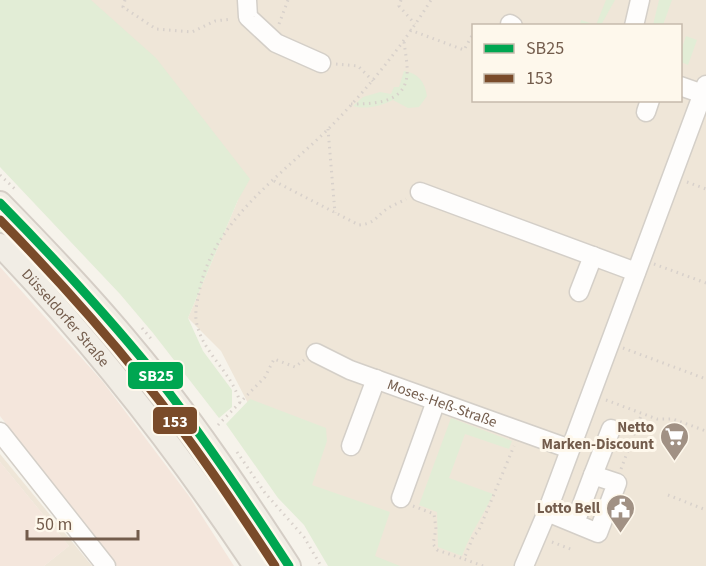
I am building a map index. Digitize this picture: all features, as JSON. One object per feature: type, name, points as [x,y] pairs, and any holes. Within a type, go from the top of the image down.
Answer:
[{"type":"main road","name":"Düsseldorfer Straße","points":[[0,203],[64,268],[133,348],[197,430],[289,566]]},
{"type":"main road","name":"Düsseldorfer Straße","points":[[0,245],[42,288],[110,367],[217,508],[255,566]]},
{"type":"street","points":[[634,24],[640,0]]},
{"type":"street","points":[[248,9],[273,40],[321,63]]},
{"type":"street","points":[[524,566],[547,512],[704,90],[682,86]]},
{"type":"street","points":[[420,192],[593,256],[639,266]]},
{"type":"street","points":[[579,292],[593,256]]},
{"type":"street","name":"Moses-Heß-Straße","points":[[316,353],[350,370],[570,449]]},
{"type":"street","points":[[351,446],[376,379]]},
{"type":"street","points":[[401,498],[436,401]]},
{"type":"street","points":[[575,523],[610,429]]},
{"type":"street","points":[[0,432],[106,566]]},
{"type":"street","points":[[547,512],[598,533],[617,483],[593,475]]},
{"type":"path","points":[[125,0],[123,7],[156,29],[192,32],[248,9]]},
{"type":"path","points":[[273,40],[288,0]]},
{"type":"path","points":[[401,0],[399,6],[415,24]]},
{"type":"path","points":[[240,403],[238,391],[199,333],[196,318],[202,277],[221,236],[243,209],[328,129],[373,81],[431,0]]},
{"type":"path","points":[[410,30],[464,50],[472,36]]},
{"type":"path","points":[[351,104],[375,103],[389,99],[399,92],[405,84],[404,40]]},
{"type":"path","points":[[321,63],[358,66],[373,81]]},
{"type":"path","points":[[328,129],[334,213]]},
{"type":"path","points":[[671,177],[706,189]]},
{"type":"path","points":[[273,181],[359,225],[376,221],[385,210],[420,192]]},
{"type":"path","points":[[639,266],[706,283]]},
{"type":"path","points":[[610,343],[706,379]]},
{"type":"path","points":[[218,425],[265,377],[274,359],[296,366],[316,353]]},
{"type":"path","points":[[590,395],[657,418],[672,419],[706,431]]},
{"type":"path","points":[[619,475],[642,413]]},
{"type":"path","points":[[464,559],[473,537],[479,530],[520,431]]},
{"type":"path","points":[[668,495],[706,510]]},
{"type":"path","points":[[401,498],[407,503],[434,514],[433,544],[437,550],[483,566]]},
{"type":"path","points":[[553,543],[573,550]]},
{"type":"shaded area","points":[[45,0],[706,0],[706,566],[332,566],[221,351],[188,318],[238,200]]},
{"type":"shaded area","points":[[0,267],[103,382],[189,496],[234,566],[117,566],[0,416]]},
{"type":"shaded area","points":[[0,454],[92,566],[44,566],[69,546],[0,462]]},
{"type":"shaded area","points":[[0,462],[69,546],[44,566],[0,566]]},
{"type":"green space","points":[[0,0],[91,0],[156,58],[250,179],[238,200],[188,318],[203,351],[232,390],[232,407],[219,418],[120,294],[0,167]]},
{"type":"green space","points":[[606,0],[615,0],[602,24],[596,24]]},
{"type":"green space","points":[[659,0],[672,0],[663,24],[653,24]]},
{"type":"green space","points":[[581,20],[592,24],[580,24]]},
{"type":"green space","points":[[686,36],[697,40],[688,65],[682,62],[682,48]]},
{"type":"green space","points":[[404,71],[417,76],[425,86],[427,96],[419,107],[408,108],[393,100],[373,107],[353,106],[363,97],[380,92],[391,94],[394,87],[399,87]]},
{"type":"green space","points":[[0,215],[116,342],[180,425],[279,566],[273,566],[237,511],[41,273],[0,231]]},
{"type":"green space","points":[[250,399],[326,428],[327,441],[312,485],[390,512],[375,556],[400,566],[328,566],[304,525],[278,498],[226,424]]},
{"type":"green space","points":[[451,418],[512,441],[509,449],[465,434],[449,478],[493,494],[462,556],[438,547],[437,512],[419,505]]},
{"type":"transit line","name":"SB25","points":[[0,203],[40,244],[153,372],[189,419],[289,566]]},
{"type":"transit line","name":"153","points":[[0,220],[91,318],[161,402],[275,566]]},
{"type":"place","name":"Netto Marken-Discount","points":[[675,462]]},
{"type":"place","name":"Lotto Bell","points":[[621,534]]}]
